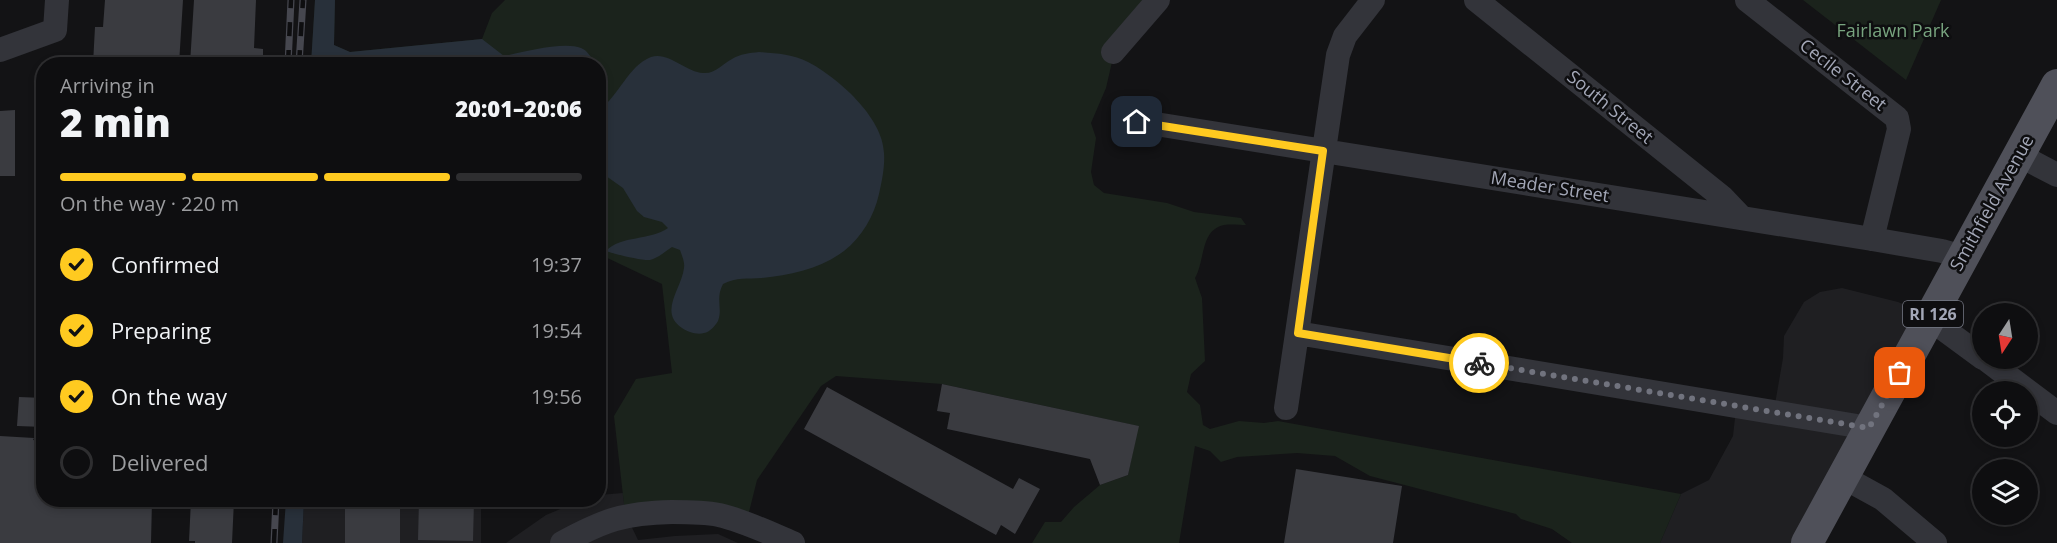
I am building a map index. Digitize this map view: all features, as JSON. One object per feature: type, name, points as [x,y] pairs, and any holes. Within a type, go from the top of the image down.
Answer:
[{"type":"main road","name":"Smithfield Avenue","points":[[1807,543],[2057,85]]},
{"type":"street","points":[[0,50],[55,30],[57,0]]},
{"type":"street","points":[[1113,52],[1158,0]]},
{"type":"street","points":[[1286,408],[1340,46],[1373,0]]},
{"type":"street","name":"South Street","points":[[1476,0],[1722,196],[1742,218]]},
{"type":"street","name":"Cecile Street","points":[[1747,0],[1897,117],[1899,129],[1872,239]]},
{"type":"street","name":"Meader Street","points":[[1137,122],[1942,250],[1963,257]]},
{"type":"street","points":[[2019,155],[2057,175]]},
{"type":"street","points":[[1930,318],[1972,349]]},
{"type":"street","points":[[1298,333],[1869,428]]},
{"type":"street","points":[[1999,369],[2057,413]]},
{"type":"street","points":[[1843,477],[1883,499],[1935,543]]},
{"type":"street","points":[[562,543],[589,528],[619,517],[642,513],[691,512],[717,515],[743,522],[793,543]]},
{"type":"shaded area","points":[[315,0],[335,0],[334,45],[350,52],[482,39],[504,56],[543,48],[574,46],[581,48],[591,57],[311,57]]},
{"type":"shaded area","points":[[749,53],[778,53],[802,59],[832,77],[845,88],[867,112],[882,139],[884,163],[882,179],[874,210],[866,226],[844,251],[825,262],[794,273],[738,279],[723,284],[718,321],[706,332],[698,334],[682,328],[675,322],[672,315],[673,300],[684,268],[680,250],[672,247],[650,260],[606,251],[619,242],[653,235],[668,228],[662,222],[644,217],[637,211],[623,188],[606,176],[606,104],[636,67],[651,57],[664,57],[697,72],[708,73],[738,56]]},
{"type":"shaded area","points":[[1842,288],[1898,302],[1930,316],[1807,543],[1660,543],[1681,494],[1709,480],[1733,436],[1737,400],[1775,404],[1783,358],[1784,336],[1804,302],[1820,292]]},
{"type":"shaded area","points":[[623,493],[625,513],[638,540],[718,534],[738,543],[506,543],[546,515],[565,507],[606,507],[606,494]]},
{"type":"shaded area","points":[[286,507],[304,507],[302,543],[283,543]]},
{"type":"shaded area","points":[[304,507],[481,507],[481,543],[302,543]]},
{"type":"green space","points":[[315,0],[335,0],[334,45],[350,52],[482,39],[492,13],[505,0],[1157,0],[1115,49],[1106,88],[1091,123],[1096,138],[1091,172],[1094,185],[1104,193],[1167,203],[1194,212],[1241,218],[1246,225],[1224,225],[1212,231],[1208,236],[1195,278],[1202,298],[1205,361],[1191,374],[1187,392],[1200,405],[1203,425],[1210,429],[1239,421],[1264,423],[1278,421],[1681,494],[1660,543],[1572,543],[1552,529],[1521,519],[1516,514],[1370,476],[1335,456],[1297,453],[1237,457],[1221,462],[1210,451],[1195,446],[1179,543],[1032,543],[1045,522],[1061,522],[1074,507],[1100,485],[1128,475],[1138,426],[942,384],[836,376],[821,386],[757,480],[747,520],[625,513],[614,416],[636,379],[672,373],[662,284],[606,257],[606,57],[311,57]]},
{"type":"green space","name":"Fairlawn Park","points":[[1803,0],[1941,0],[1906,80]]},
{"type":"building","points":[[105,0],[183,0],[179,57],[93,57],[95,27],[103,27]]},
{"type":"building","points":[[194,0],[256,0],[254,48],[263,49],[263,57],[190,57]]},
{"type":"building","points":[[15,110],[15,176],[0,176],[0,111]]},
{"type":"building","points":[[942,384],[1139,426],[1128,475],[1100,485],[1090,459],[947,429],[950,413],[937,411]]},
{"type":"building","points":[[827,387],[1013,489],[1019,478],[1040,489],[1015,534],[1001,525],[996,535],[804,429]]},
{"type":"building","points":[[19,397],[36,398],[36,427],[17,426]]},
{"type":"building","points":[[0,436],[34,438],[33,440],[36,440],[36,507],[152,507],[151,543],[0,543]]},
{"type":"building","points":[[1296,469],[1402,486],[1393,543],[1284,543]]},
{"type":"building","points":[[191,507],[234,507],[232,543],[189,541]]},
{"type":"building","points":[[345,507],[400,507],[400,543],[345,543]]},
{"type":"building","points":[[419,507],[474,507],[473,541],[418,540]]},
{"type":"railway","points":[[288,57],[291,0]]},
{"type":"railway","points":[[299,57],[303,0]]},
{"type":"railway","points":[[274,543],[276,507]]},
{"type":"way so far","points":[[1479,363],[1869,428],[1900,373]]},
{"type":"route","points":[[1137,122],[1323,151],[1298,333],[1479,363]]}]
